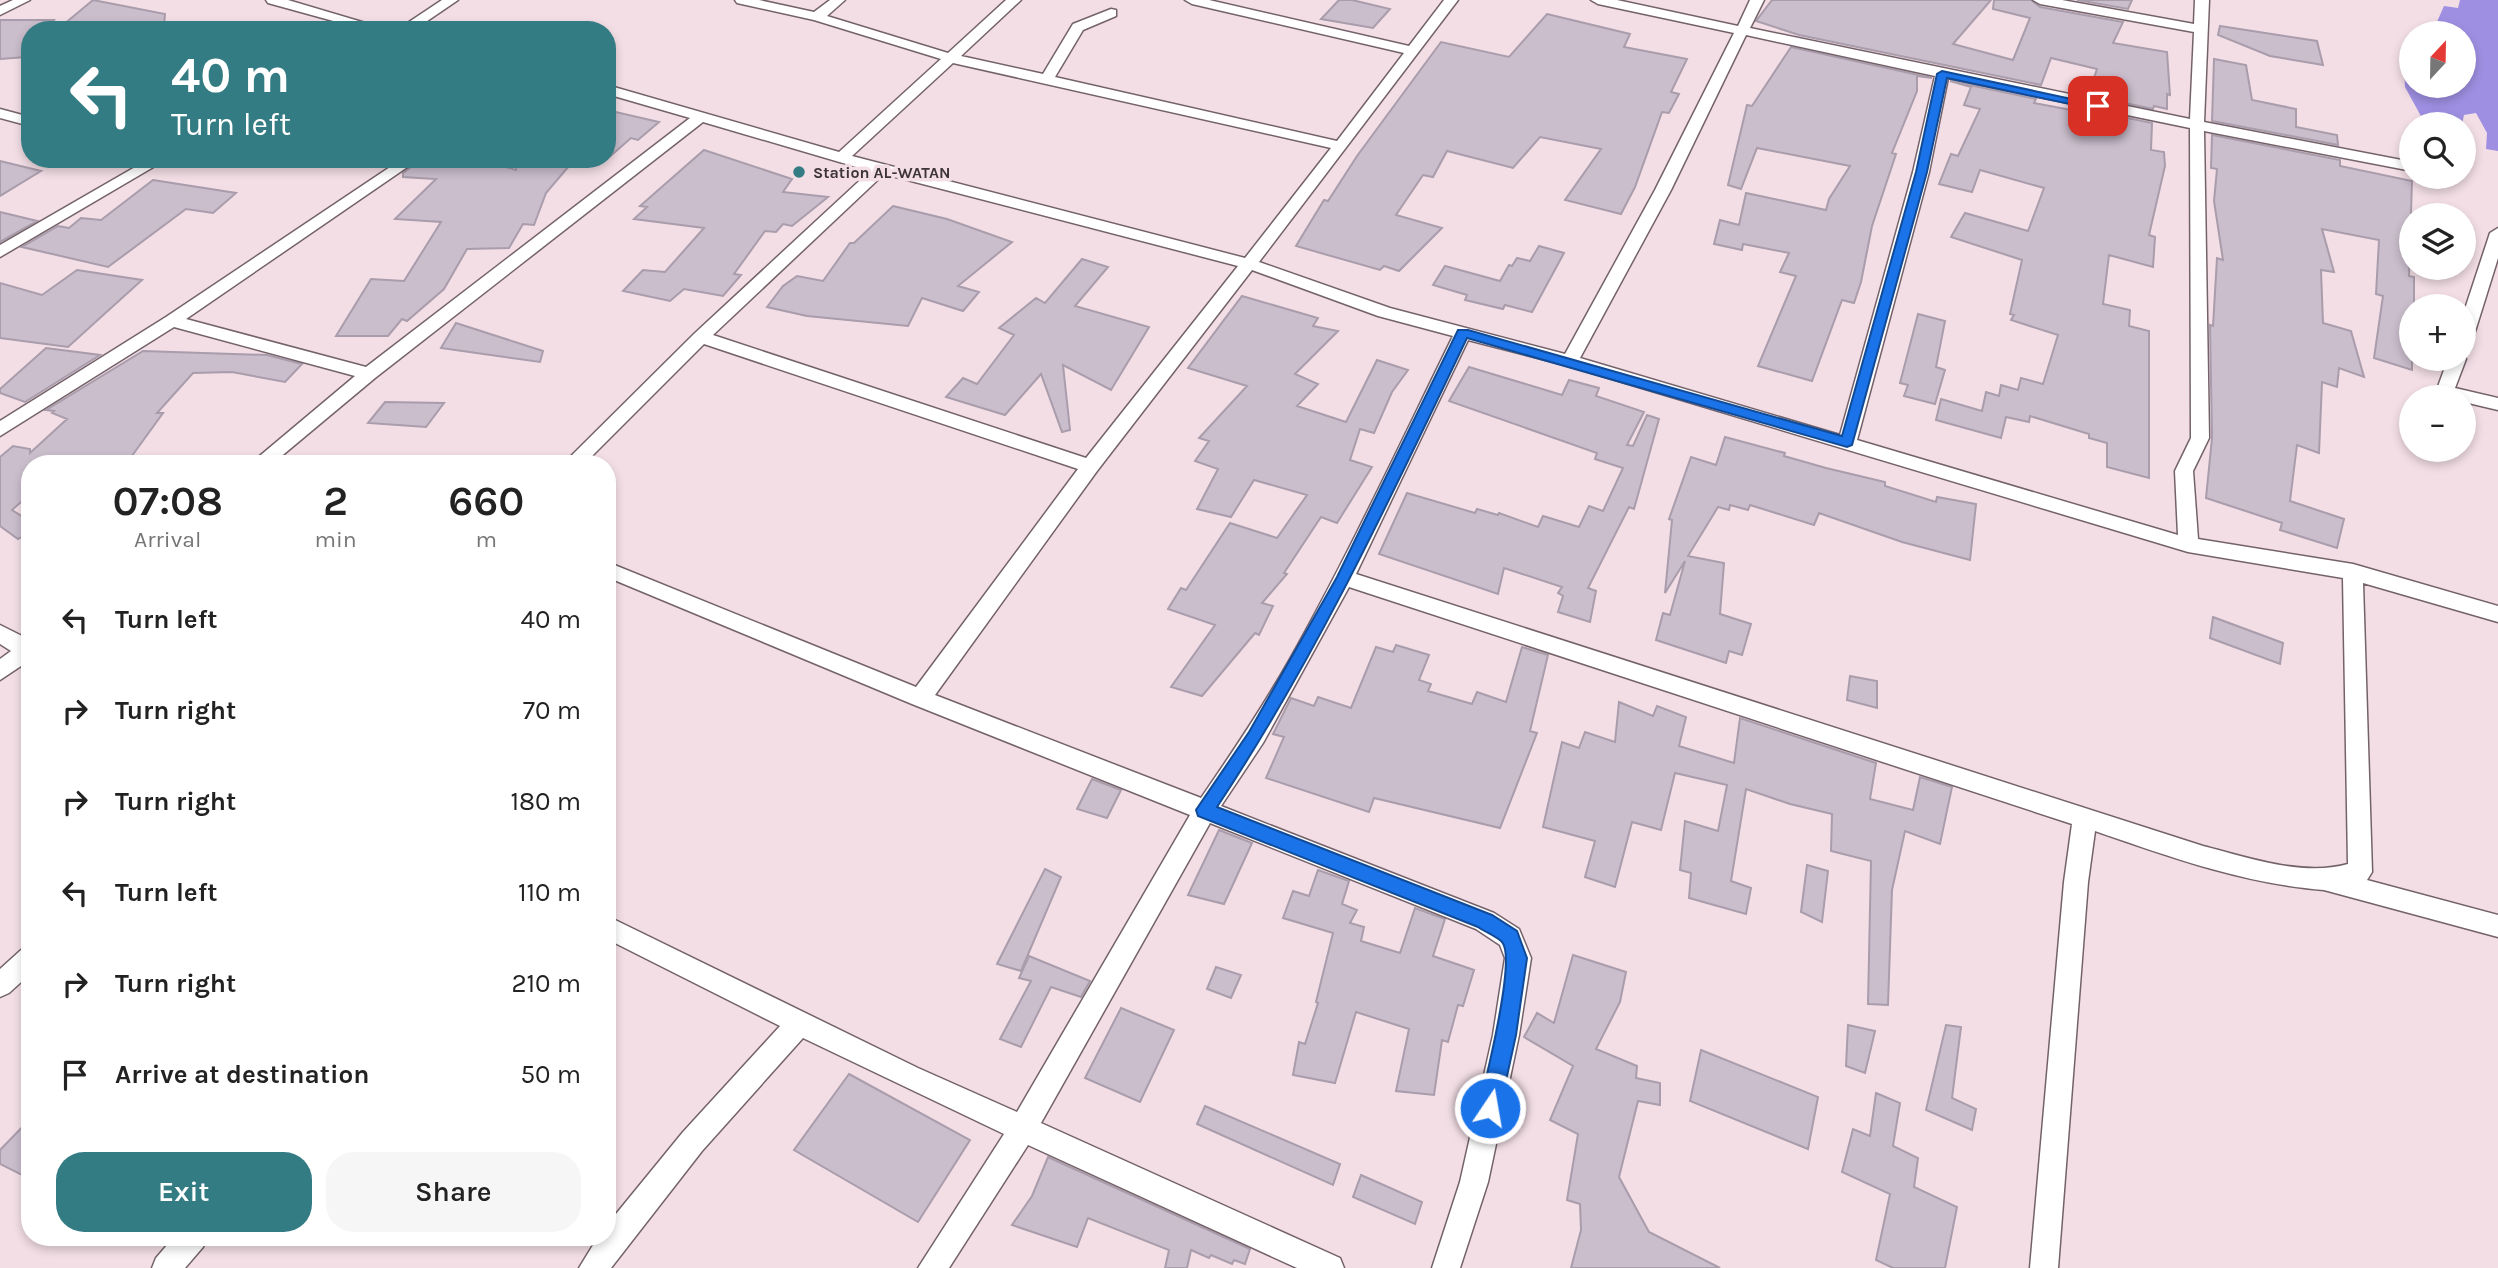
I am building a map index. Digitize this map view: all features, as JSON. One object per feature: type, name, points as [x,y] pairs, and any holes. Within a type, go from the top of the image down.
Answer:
[{"type":"street","points":[[0,11],[23,0]]},
{"type":"street","points":[[273,0],[348,21]]},
{"type":"street","points":[[418,21],[451,0]]},
{"type":"street","points":[[742,0],[817,17],[951,58],[1341,146]]},
{"type":"street","points":[[817,17],[838,0]]},
{"type":"street","points":[[843,156],[1014,0]]},
{"type":"street","points":[[1192,0],[1414,51]]},
{"type":"street","points":[[920,698],[1090,466],[1184,343],[1250,264],[1451,0]]},
{"type":"street","points":[[1598,0],[1942,74],[2399,165]]},
{"type":"street","points":[[1570,361],[1663,190],[1757,0]]},
{"type":"street","points":[[2040,0],[2201,29]]},
{"type":"street","points":[[2188,545],[2184,471],[2200,438],[2197,126],[2202,0]]},
{"type":"street","points":[[1047,79],[1078,27],[1111,13]]},
{"type":"street","points":[[1847,442],[1921,172],[1942,74]]},
{"type":"street","points":[[616,91],[881,169],[1250,264],[1384,312],[1570,361],[2188,545],[2353,572],[2498,614]]},
{"type":"street","points":[[0,113],[21,119]]},
{"type":"street","points":[[269,455],[369,373],[703,115]]},
{"type":"street","points":[[0,252],[142,168]]},
{"type":"street","points":[[0,430],[173,321],[399,168]]},
{"type":"street","points":[[581,455],[701,337],[881,169]]},
{"type":"street","points":[[2476,301],[2498,233]]},
{"type":"street","points":[[173,321],[369,373]]},
{"type":"street","points":[[932,1268],[1023,1129],[1205,810],[1255,737],[1344,578],[1463,332]]},
{"type":"street","points":[[701,337],[1090,466]]},
{"type":"street","points":[[2453,371],[2445,392],[2498,404]]},
{"type":"street","points":[[2325,880],[2360,872],[2353,572]]},
{"type":"street","points":[[616,573],[920,698],[1485,921],[1510,937],[1518,958],[1506,1035],[1474,1182],[1446,1268]]},
{"type":"street","points":[[1344,578],[2159,842],[2258,869],[2325,880],[2498,926]]},
{"type":"street","points":[[0,634],[21,646]]},
{"type":"street","points":[[0,671],[21,656]]},
{"type":"street","points":[[2044,1268],[2076,882],[2085,818]]},
{"type":"street","points":[[616,931],[1023,1129],[1330,1268]]},
{"type":"street","points":[[0,985],[21,966]]},
{"type":"street","points":[[616,1236],[642,1200],[720,1108],[800,1023]]},
{"type":"street","points":[[166,1268],[185,1246]]},
{"type":"street","points":[[593,1268],[609,1246]]},
{"type":"shaded area","points":[[2460,0],[2498,0],[2498,151],[2486,149],[2487,133],[2476,112],[2419,112],[2411,98],[2476,98],[2476,21],[2437,21],[2444,6],[2458,8]]},
{"type":"building","points":[[93,0],[165,14],[164,21],[68,21]]},
{"type":"building","points":[[1339,0],[1352,0],[1390,9],[1373,28],[1321,19]]},
{"type":"building","points":[[1772,0],[1991,0],[1953,44],[2013,60],[2030,18],[1993,9],[1994,0],[2031,0],[2040,7],[2123,22],[2113,43],[2167,52],[2170,95],[2167,94],[2167,109],[2154,106],[2153,109],[2088,95],[2097,69],[2051,58],[2041,85],[1799,35],[1756,21]]},
{"type":"building","points":[[2077,0],[2132,0],[2128,9]]},
{"type":"building","points":[[1547,14],[1630,34],[1624,47],[1687,59],[1671,92],[1679,94],[1669,113],[1662,112],[1635,187],[1621,214],[1565,200],[1601,149],[1540,137],[1513,168],[1447,151],[1433,177],[1423,175],[1396,215],[1442,228],[1399,271],[1384,266],[1380,270],[1296,246],[1324,200],[1328,201],[1357,156],[1441,42],[1509,57]]},
{"type":"building","points":[[0,20],[54,20],[21,21],[21,57],[0,59]]},
{"type":"building","points":[[2220,26],[2317,41],[2323,65],[2270,56],[2218,35]]},
{"type":"building","points":[[1791,47],[1932,78],[1917,76],[1917,91],[1892,153],[1896,154],[1872,226],[1854,303],[1842,300],[1812,381],[1758,366],[1796,276],[1780,272],[1789,253],[1743,244],[1742,250],[1714,244],[1720,220],[1739,225],[1746,193],[1826,210],[1829,199],[1850,166],[1757,148],[1741,189],[1728,185],[1747,105],[1752,106]]},
{"type":"building","points":[[2214,59],[2246,65],[2252,100],[2296,109],[2296,127],[2337,135],[2338,145],[2212,121]]},
{"type":"building","points":[[1950,81],[2036,99],[2034,103],[2082,112],[2083,109],[2152,123],[2151,150],[2164,152],[2165,166],[2149,235],[2155,237],[2153,267],[2109,255],[2103,304],[2130,310],[2129,326],[2149,331],[2149,478],[2107,467],[2107,443],[2089,438],[2089,434],[2030,416],[2029,422],[2006,417],[2001,438],[1936,420],[1941,399],[1982,411],[1986,392],[1999,396],[2001,385],[2018,390],[2021,378],[2043,384],[2058,335],[2011,320],[2022,260],[1951,237],[1965,213],[2028,231],[2044,188],[1980,170],[1972,192],[1939,184],[1951,154],[1958,156],[1980,109],[1964,105],[1971,87]]},
{"type":"building","points":[[616,112],[659,122],[638,140],[631,138],[616,151]]},
{"type":"building","points":[[2212,135],[2340,160],[2340,166],[2399,178],[2399,189],[2412,189],[2411,203],[2399,203],[2399,280],[2414,280],[2414,294],[2399,294],[2399,366],[2374,358],[2383,296],[2376,294],[2379,240],[2322,229],[2334,272],[2321,270],[2323,323],[2351,331],[2364,377],[2339,368],[2337,387],[2322,382],[2319,453],[2297,445],[2290,501],[2344,519],[2337,548],[2280,530],[2282,523],[2206,498],[2212,438],[2210,325],[2213,326],[2217,258],[2223,260],[2214,201],[2217,169],[2211,168]]},
{"type":"building","points":[[704,150],[792,179],[783,192],[828,197],[792,226],[783,224],[776,232],[765,231],[734,274],[741,275],[723,296],[684,289],[670,301],[623,291],[643,270],[665,272],[704,228],[634,219],[647,207],[640,206]]},
{"type":"building","points":[[0,161],[41,171],[0,196]]},
{"type":"building","points":[[410,168],[567,168],[546,193],[534,225],[523,224],[509,248],[467,249],[444,289],[407,321],[402,319],[388,336],[336,336],[371,279],[404,281],[441,222],[395,219],[436,179],[403,177],[403,173]]},
{"type":"building","points":[[153,180],[236,193],[213,213],[186,209],[108,267],[22,247],[58,226],[69,228],[81,218],[101,220]]},
{"type":"building","points":[[893,206],[947,219],[1012,242],[958,286],[979,292],[963,311],[922,298],[908,326],[807,316],[767,307],[783,286],[797,276],[823,281],[850,243],[854,243]]},
{"type":"building","points":[[0,212],[37,221],[0,242]]},
{"type":"building","points":[[1539,246],[1564,253],[1532,312],[1505,305],[1503,309],[1465,300],[1467,295],[1433,285],[1445,266],[1500,281],[1509,265],[1512,266],[1517,258],[1530,261]]},
{"type":"building","points":[[1082,259],[1108,267],[1075,306],[1149,327],[1111,390],[1063,365],[1070,430],[1062,432],[1041,374],[1005,415],[946,397],[963,378],[977,384],[1014,335],[999,328],[1036,298],[1045,303]]},
{"type":"building","points":[[77,270],[142,280],[68,347],[0,338],[0,283],[42,295]]},
{"type":"building","points":[[1242,296],[1318,318],[1313,326],[1338,331],[1295,374],[1318,384],[1297,406],[1346,422],[1377,360],[1408,370],[1392,392],[1374,433],[1360,429],[1350,460],[1372,467],[1337,523],[1321,517],[1284,573],[1287,574],[1262,603],[1273,606],[1259,635],[1255,633],[1202,696],[1171,687],[1215,625],[1168,609],[1181,588],[1186,590],[1230,523],[1277,538],[1307,495],[1254,480],[1231,517],[1197,509],[1218,469],[1195,461],[1209,441],[1199,438],[1247,386],[1188,368]]},
{"type":"building","points":[[1918,314],[1945,321],[1936,367],[1945,370],[1935,404],[1904,396],[1908,385],[1900,383]]},
{"type":"building","points":[[456,323],[543,351],[540,362],[441,348]]},
{"type":"building","points":[[46,348],[100,355],[25,402],[0,393],[0,389]]},
{"type":"building","points":[[143,351],[267,355],[302,364],[285,382],[232,372],[193,373],[157,413],[163,413],[133,455],[21,455],[21,502],[12,510],[21,516],[21,537],[18,539],[0,526],[0,457],[13,446],[30,449],[30,453],[67,419],[52,413],[54,411],[46,410]]},
{"type":"building","points":[[1469,367],[1562,395],[1569,380],[1599,388],[1596,396],[1644,412],[1627,445],[1633,446],[1647,415],[1659,419],[1634,509],[1629,507],[1588,588],[1596,591],[1590,622],[1558,612],[1563,596],[1558,593],[1562,587],[1504,568],[1498,594],[1379,554],[1407,493],[1475,513],[1477,509],[1498,515],[1499,513],[1538,527],[1543,516],[1579,527],[1589,506],[1603,511],[1623,468],[1595,459],[1597,453],[1449,401]]},
{"type":"building","points":[[385,402],[444,403],[426,427],[368,423]]},
{"type":"building","points":[[1725,437],[1785,453],[1784,456],[1826,468],[1885,482],[1885,486],[1936,502],[1937,497],[1976,504],[1970,560],[1902,542],[1819,513],[1814,525],[1750,505],[1748,510],[1730,505],[1729,510],[1718,507],[1688,556],[1724,563],[1720,614],[1751,624],[1742,655],[1729,651],[1726,663],[1656,640],[1663,613],[1670,615],[1685,561],[1665,593],[1672,520],[1669,519],[1691,457],[1716,465]]},
{"type":"building","points":[[2213,617],[2283,643],[2280,664],[2210,638]]},
{"type":"building","points":[[1396,645],[1429,655],[1419,680],[1431,684],[1428,691],[1472,704],[1477,692],[1506,702],[1522,647],[1548,655],[1530,731],[1537,733],[1500,828],[1374,798],[1369,812],[1266,778],[1284,737],[1273,734],[1291,698],[1314,706],[1318,697],[1351,708],[1376,647],[1393,652]]},
{"type":"building","points":[[1850,676],[1877,681],[1877,708],[1847,700]]},
{"type":"building","points":[[1619,702],[1653,716],[1657,706],[1686,717],[1679,746],[1734,763],[1740,718],[1876,763],[1870,799],[1913,810],[1920,777],[1952,787],[1940,844],[1905,831],[1892,890],[1888,1005],[1868,1004],[1871,861],[1831,851],[1832,814],[1790,804],[1746,789],[1731,881],[1751,888],[1746,914],[1689,898],[1691,873],[1680,870],[1685,821],[1718,831],[1727,785],[1675,773],[1661,830],[1632,822],[1615,887],[1585,877],[1595,841],[1543,827],[1562,742],[1579,748],[1585,732],[1615,742]]},
{"type":"building","points":[[1092,779],[1121,790],[1107,818],[1077,809]]},
{"type":"building","points":[[1219,830],[1252,843],[1224,904],[1188,895]]},
{"type":"building","points":[[1807,865],[1828,871],[1822,922],[1801,912]]},
{"type":"building","points":[[1045,869],[1061,877],[1021,971],[997,964]]},
{"type":"building","points":[[1318,870],[1349,881],[1342,904],[1357,910],[1350,923],[1364,927],[1361,941],[1400,953],[1415,908],[1445,919],[1433,956],[1474,970],[1463,1006],[1458,1005],[1448,1042],[1442,1040],[1434,1095],[1396,1091],[1409,1029],[1356,1012],[1335,1083],[1293,1075],[1299,1042],[1305,1044],[1318,1003],[1316,1002],[1333,933],[1283,918],[1293,891],[1309,896]]},
{"type":"building","points":[[1573,955],[1626,972],[1620,1002],[1596,1049],[1637,1066],[1636,1078],[1660,1083],[1660,1105],[1638,1101],[1619,1177],[1649,1232],[1720,1268],[1571,1268],[1581,1230],[1580,1204],[1567,1200],[1578,1134],[1550,1120],[1573,1066],[1524,1037],[1537,1013],[1554,1023]]},
{"type":"building","points":[[1029,956],[1090,981],[1081,997],[1051,987],[1021,1047],[1000,1039],[1031,981],[1019,978]]},
{"type":"building","points":[[1216,967],[1241,975],[1231,998],[1207,989]]},
{"type":"building","points":[[1121,1008],[1174,1030],[1140,1102],[1085,1078]]},
{"type":"building","points":[[1848,1025],[1875,1031],[1865,1073],[1846,1066]]},
{"type":"building","points":[[1946,1025],[1961,1027],[1952,1098],[1976,1109],[1972,1130],[1926,1110]]},
{"type":"building","points":[[1701,1050],[1818,1097],[1808,1149],[1690,1101]]},
{"type":"building","points":[[849,1074],[970,1140],[918,1222],[794,1150]]},
{"type":"building","points":[[1876,1093],[1900,1103],[1893,1146],[1918,1158],[1914,1187],[1957,1207],[1945,1268],[1893,1268],[1876,1260],[1890,1194],[1842,1172],[1853,1129],[1870,1136]]},
{"type":"building","points":[[1205,1106],[1340,1164],[1333,1185],[1197,1124]]},
{"type":"building","points":[[21,1128],[21,1174],[0,1164],[0,1150]]},
{"type":"building","points":[[1048,1157],[1250,1249],[1245,1264],[1234,1260],[1232,1264],[1191,1250],[1187,1268],[1165,1268],[1169,1250],[1088,1218],[1077,1247],[1012,1225],[1032,1196]]},
{"type":"building","points":[[1361,1175],[1422,1202],[1415,1224],[1353,1197]]},
{"type":"place","name":"Station AL-WATAN","points":[[799,172]]},
{"type":"route","points":[[1490,1108],[1506,1035],[1518,958],[1510,937],[1485,921],[1205,810],[1255,737],[1297,666],[1344,578],[1463,332],[1847,442],[1921,172],[1942,74],[2098,106]]}]
